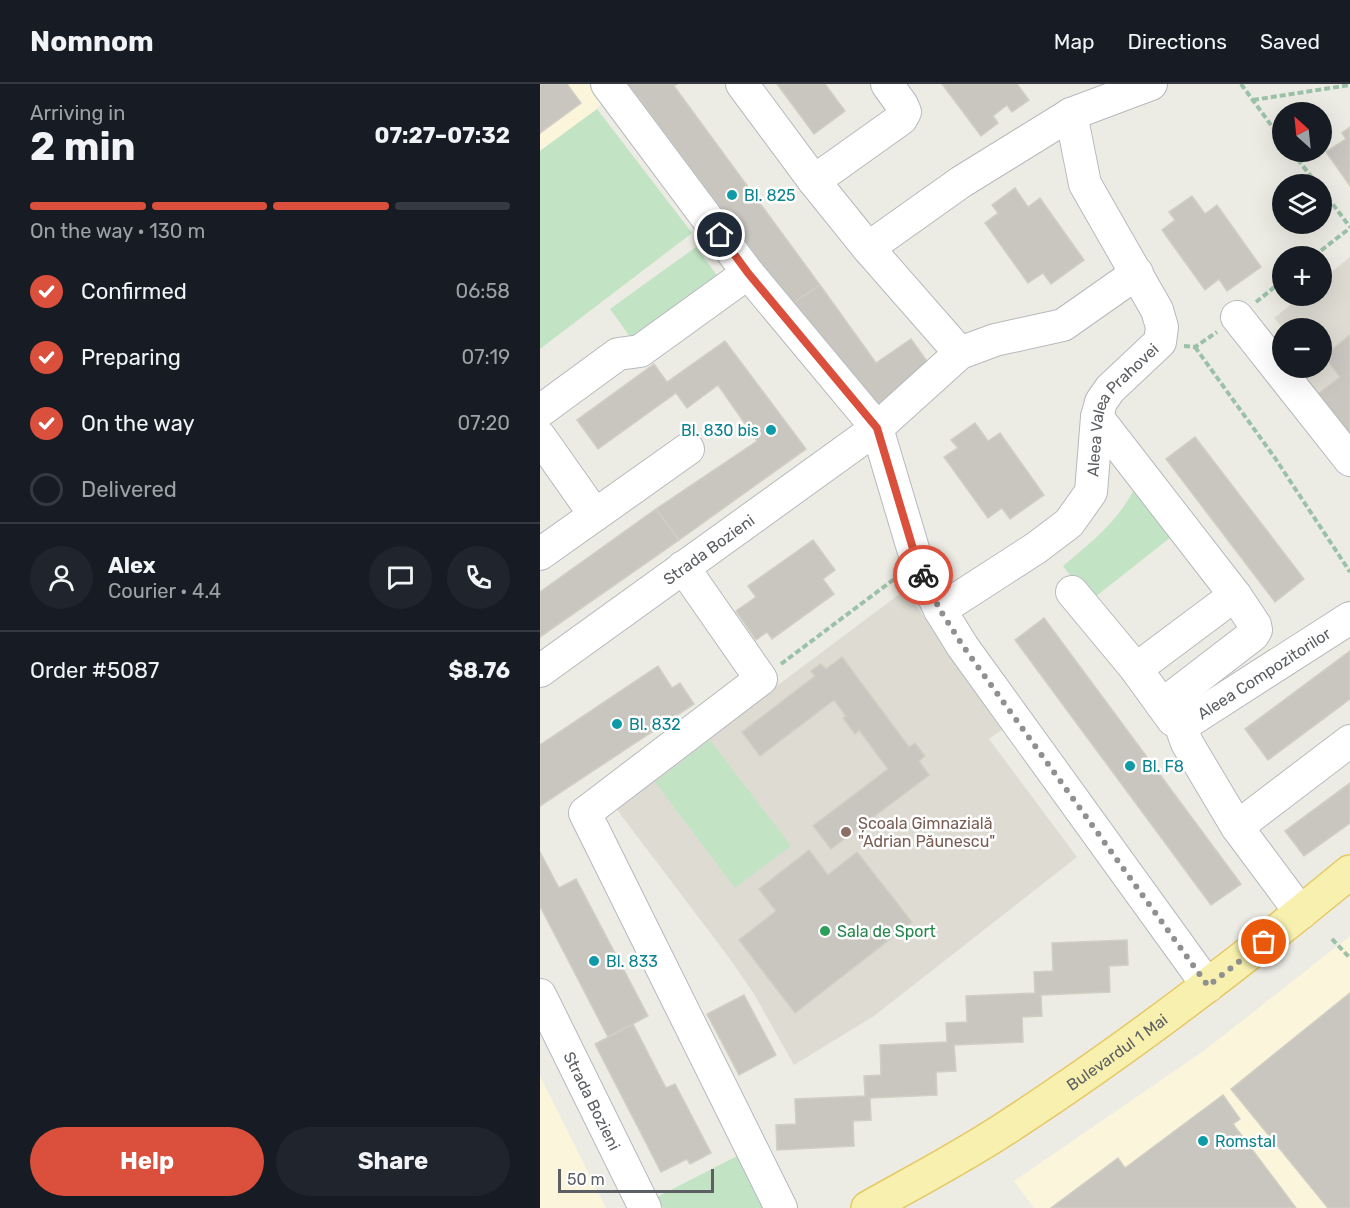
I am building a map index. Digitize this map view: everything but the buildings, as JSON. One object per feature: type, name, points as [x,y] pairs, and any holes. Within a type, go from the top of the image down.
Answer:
[{"type":"main road","name":"Bulevardul 1 Mai","points":[[868,1208],[1005,1130],[1120,1051],[1208,986],[1350,872]]},
{"type":"main road","name":"Bulevardul 1 Mai","points":[[913,1208],[1026,1140],[1133,1068],[1350,899]]},
{"type":"street","points":[[607,84],[748,273],[877,428],[917,562],[940,610],[963,646],[1208,986]]},
{"type":"street","points":[[742,84],[814,181],[868,248],[960,353]]},
{"type":"street","points":[[814,181],[901,119],[905,112],[887,84]]},
{"type":"street","points":[[868,248],[961,182],[1071,114],[1151,84]]},
{"type":"street","points":[[877,428],[960,353],[995,340],[1063,325],[1137,273],[1085,184],[1071,114]]},
{"type":"street","points":[[540,411],[618,354],[640,351],[748,273]]},
{"type":"street","name":"Aleea Valea Prahovei","points":[[940,610],[1036,548],[1069,523],[1091,492],[1097,417],[1101,402],[1110,389],[1160,342],[1162,327],[1157,310],[1137,273]]},
{"type":"street","points":[[1237,317],[1350,460]]},
{"type":"street","points":[[1097,417],[1235,595],[1255,625],[1256,630],[1253,635],[1161,705]]},
{"type":"street","name":"Strada Bozieni","points":[[540,671],[877,428]]},
{"type":"street","points":[[540,437],[595,515]]},
{"type":"street","points":[[540,554],[688,449]]},
{"type":"street","points":[[683,567],[761,679],[585,813],[781,1208]]},
{"type":"street","points":[[1072,592],[1136,669],[1183,732]]},
{"type":"street","points":[[1136,669],[1235,595]]},
{"type":"street","name":"Aleea Compozitorilor","points":[[1301,913],[1237,827],[1187,743],[1183,732],[1188,722],[1350,618]]},
{"type":"street","points":[[1237,827],[1350,741]]},
{"type":"street","name":"Strada Bozieni","points":[[540,995],[645,1208]]},
{"type":"path","points":[[1241,84],[1272,126]]},
{"type":"path","points":[[1253,100],[1350,85]]},
{"type":"path","points":[[1300,162],[1309,174]]},
{"type":"path","points":[[1327,246],[1350,228],[1332,204]]},
{"type":"path","points":[[1195,348],[1275,458],[1350,572]]},
{"type":"path","points":[[761,679],[917,562]]},
{"type":"path","points":[[1332,939],[1350,958]]},
{"type":"shaded area","points":[[540,84],[598,84],[604,100],[597,109],[540,151]]},
{"type":"shaded area","points":[[1350,257],[1350,446],[1297,378],[1332,378],[1332,318],[1274,318],[1289,306],[1332,306],[1332,272]]},
{"type":"shaded area","name":"Școala Gimnazială \"Adrian Păunescu\"","points":[[905,590],[1003,729],[989,739],[1077,857],[874,1016],[794,1065],[754,994],[730,959],[615,807]]},
{"type":"shaded area","points":[[1350,936],[1350,1208],[1034,1208],[1014,1181],[1205,1050]]},
{"type":"shaded area","points":[[540,1076],[606,1208],[540,1208]]},
{"type":"green space","points":[[597,109],[692,233],[540,349],[540,151]]},
{"type":"green space","points":[[696,247],[719,278],[633,341],[610,309]]},
{"type":"green space","points":[[1134,489],[1171,537],[1090,601],[1063,566],[1112,522]]},
{"type":"green space","points":[[710,740],[791,846],[735,888],[655,782]]},
{"type":"green space","points":[[743,1153],[771,1208],[663,1208],[657,1197]]},
{"type":"way so far","points":[[923,575],[940,610],[963,646],[1208,986],[1264,942]]},
{"type":"place","name":"Bl. 825","points":[[732,195]]},
{"type":"place","name":"Bl. 830 bis","points":[[771,430]]},
{"type":"place","name":"Bl. 832","points":[[617,724]]},
{"type":"place","name":"Bl. F8","points":[[1130,766]]},
{"type":"place","name":"Școala Gimnazială \"Adrian Păunescu\"","points":[[846,832]]},
{"type":"place","name":"Sala de Sport","points":[[825,931]]},
{"type":"place","name":"Bl. 833","points":[[594,961]]},
{"type":"place","name":"Romstal","points":[[1203,1141]]},
{"type":"route","points":[[720,235],[748,273],[877,428],[917,562],[923,575]]}]
